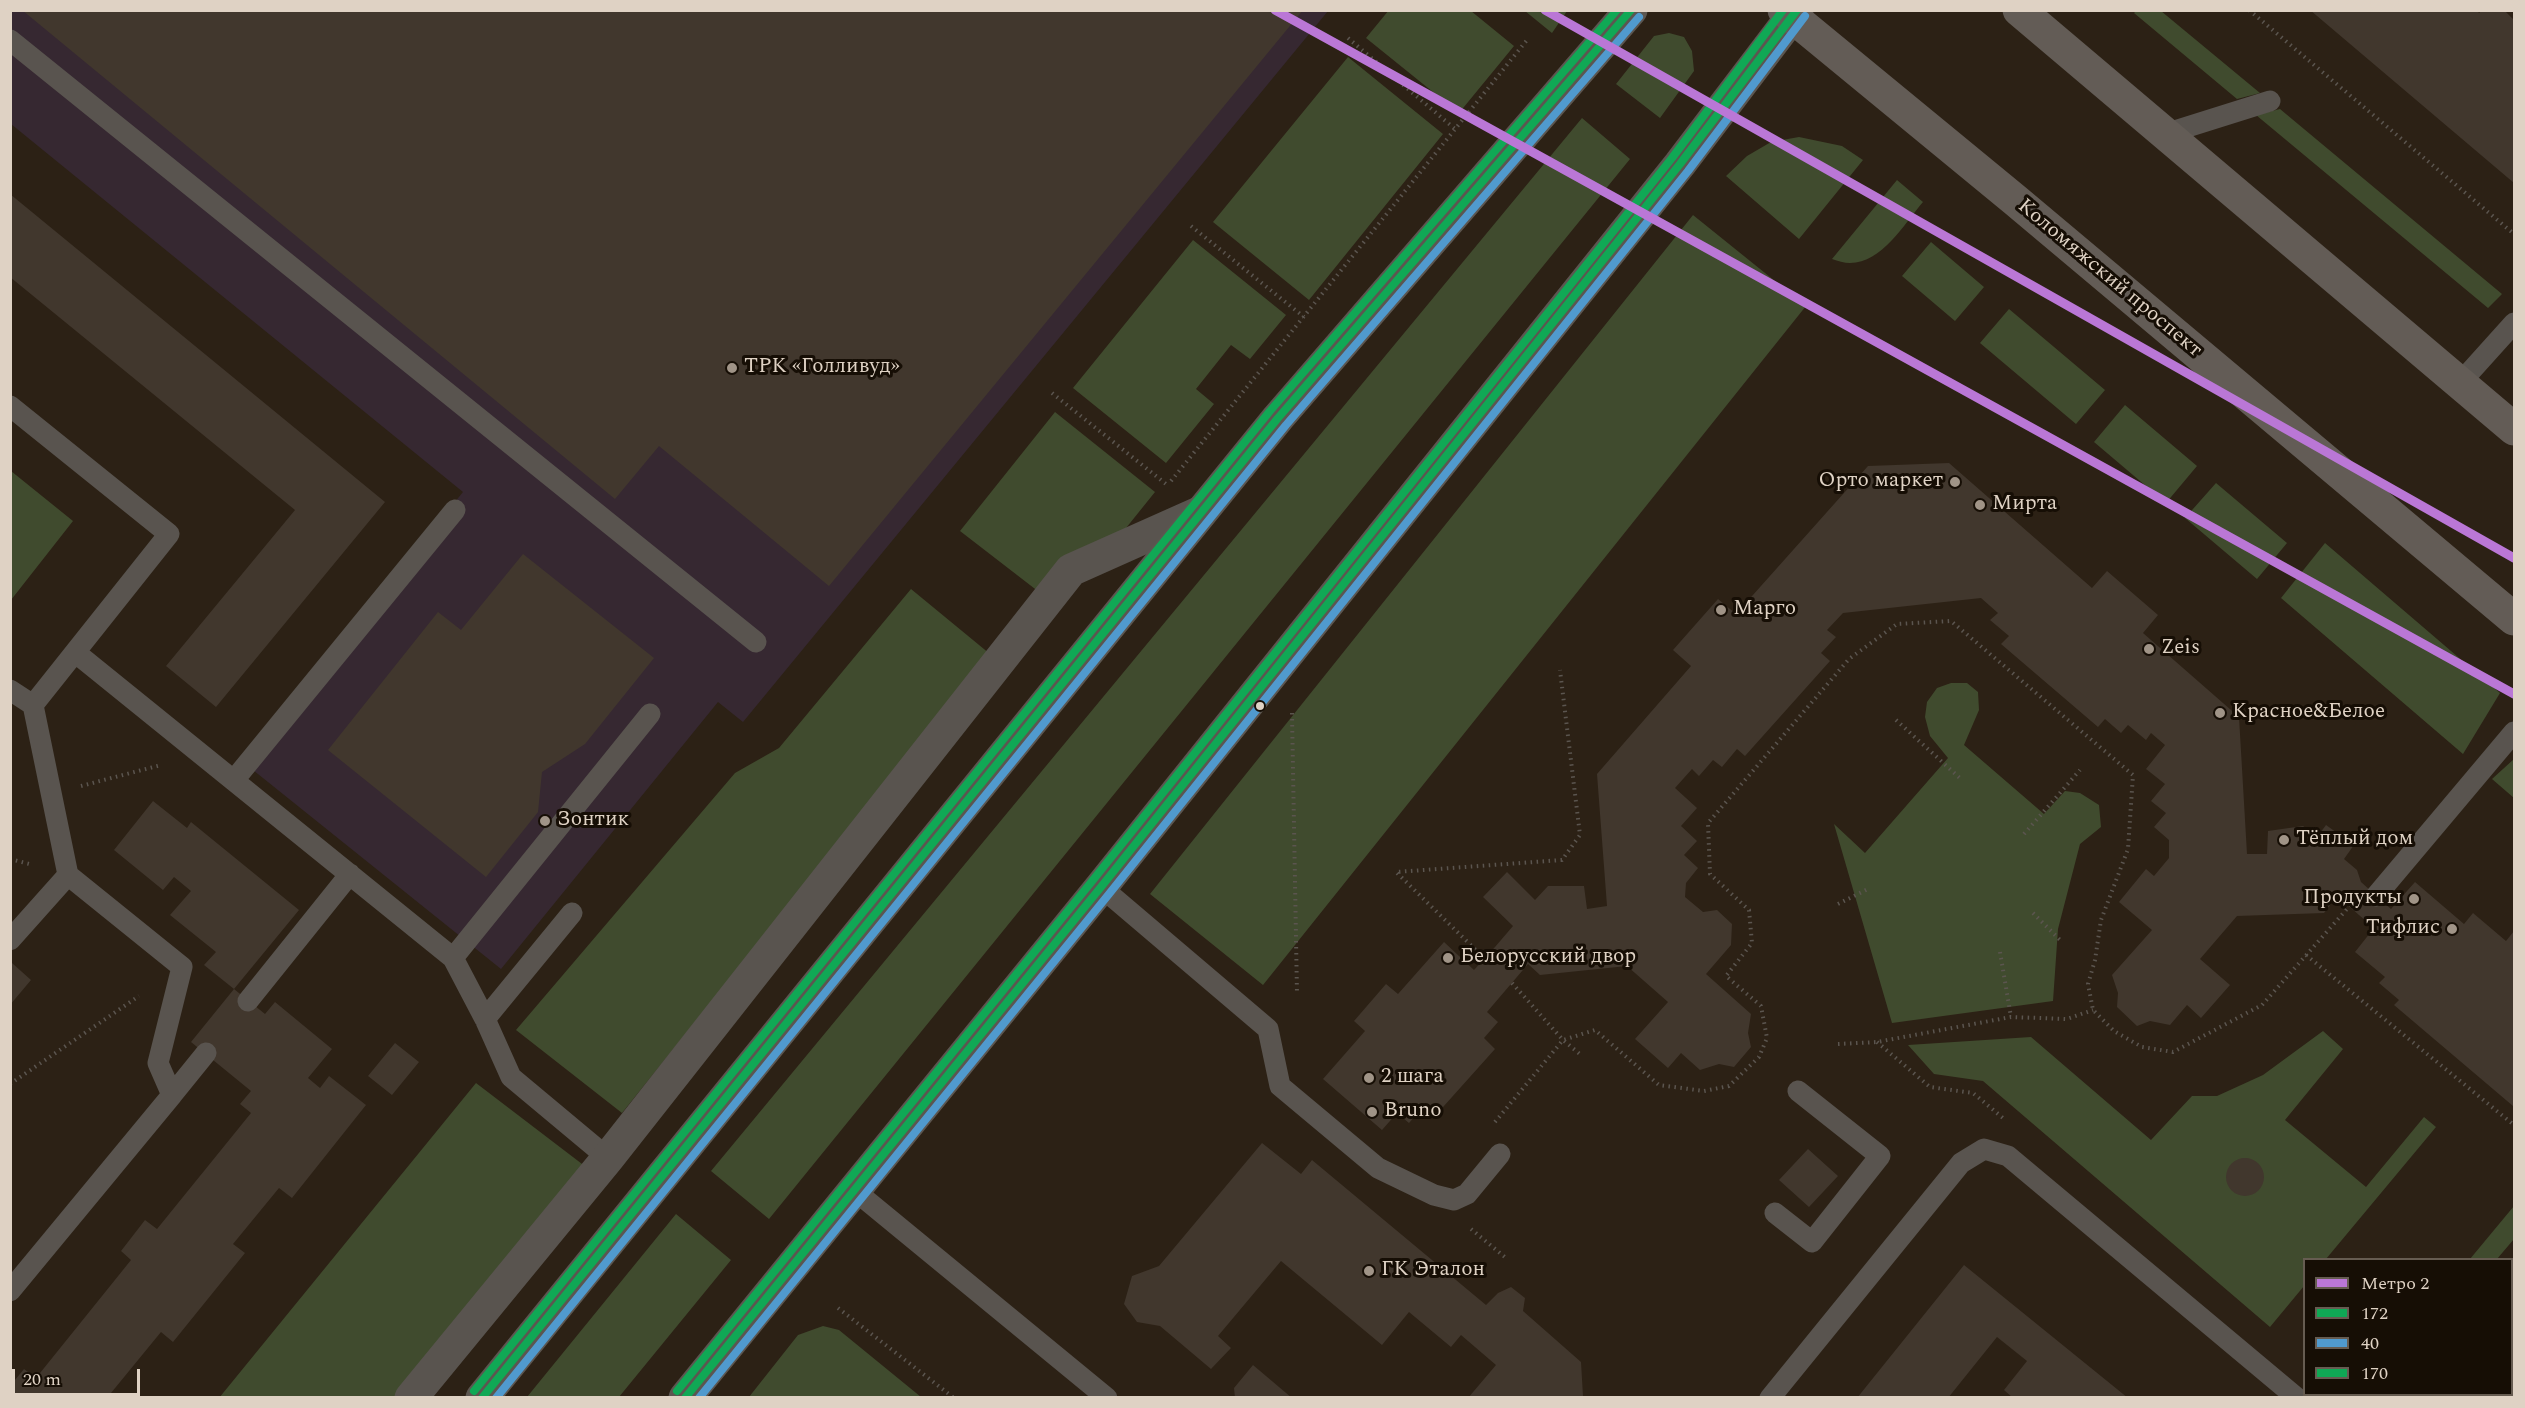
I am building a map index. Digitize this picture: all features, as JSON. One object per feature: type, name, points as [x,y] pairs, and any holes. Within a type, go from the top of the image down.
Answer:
[{"type":"main road","points":[[482,1398],[1278,418],[1631,10]]},
{"type":"main road","points":[[2019,10],[2514,429]]},
{"type":"main road","points":[[685,1398],[1101,887],[1680,164],[1791,13]]},
{"type":"main road","name":"Коломяжский проспект","points":[[1791,13],[2514,619]]},
{"type":"street","points":[[411,1398],[608,1158],[1071,570],[1201,512]]},
{"type":"lane","points":[[10,40],[756,642]]},
{"type":"lane","points":[[2165,134],[2270,101]]},
{"type":"lane","points":[[2460,383],[2514,323]]},
{"type":"lane","points":[[10,406],[169,534],[33,705]]},
{"type":"lane","points":[[234,780],[455,510]]},
{"type":"lane","points":[[76,653],[453,958],[485,1019],[511,1077],[608,1158]]},
{"type":"lane","points":[[10,690],[33,705],[69,874],[182,967],[158,1063],[172,1095]]},
{"type":"lane","points":[[453,958],[650,714]]},
{"type":"lane","points":[[2376,896],[2514,732]]},
{"type":"lane","points":[[10,940],[69,874]]},
{"type":"lane","points":[[248,1001],[350,874]]},
{"type":"lane","points":[[1101,887],[1268,1029],[1280,1086],[1378,1168],[1434,1195],[1454,1200],[1467,1194],[1500,1154]]},
{"type":"lane","points":[[485,1019],[572,913]]},
{"type":"lane","points":[[10,1291],[206,1053]]},
{"type":"lane","points":[[1775,1213],[1812,1242],[1881,1155],[1798,1091]]},
{"type":"lane","points":[[1770,1398],[1961,1163],[1984,1149],[2008,1156],[2297,1398]]},
{"type":"lane","points":[[854,1190],[1107,1398]]},
{"type":"path","points":[[2249,10],[2514,234]]},
{"type":"path","points":[[1348,38],[1455,129]]},
{"type":"path","points":[[1052,393],[1168,485],[1527,40]]},
{"type":"path","points":[[1191,226],[1304,317]]},
{"type":"path","points":[[1489,1129],[1563,1040],[1595,1030],[1659,1085],[1704,1091],[1729,1086],[1759,1057],[1767,1038],[1761,1006],[1726,976],[1752,943],[1749,910],[1710,874],[1708,823],[1849,659],[1897,624],[1951,621],[2133,775],[2128,849],[2101,920],[2095,960],[2088,984],[2093,1010],[2115,1031],[2142,1047],[2173,1052],[2262,1005],[2349,906]]},
{"type":"path","points":[[1484,958],[1396,872],[1562,860],[1580,835],[1560,670]]},
{"type":"path","points":[[1292,708],[1297,994]]},
{"type":"path","points":[[1896,720],[1962,780]]},
{"type":"path","points":[[52,794],[202,754]]},
{"type":"path","points":[[2024,834],[2080,770]]},
{"type":"path","points":[[1838,904],[1868,889]]},
{"type":"path","points":[[2033,913],[2061,941]]},
{"type":"path","points":[[2000,952],[2011,1017]]},
{"type":"path","points":[[2306,955],[2514,1125]]},
{"type":"path","points":[[10,1084],[182,967]]},
{"type":"path","points":[[1512,983],[1563,1040],[1581,1055]]},
{"type":"path","points":[[1838,1044],[1877,1042],[2011,1017],[2067,1019],[2093,1010]]},
{"type":"path","points":[[838,1308],[954,1398]]},
{"type":"shaded area","name":"ТРК «Голливуд»","points":[[10,11],[1328,11],[743,722],[718,702],[501,969],[243,762],[463,492],[11,124]]},
{"type":"green space","points":[[1389,10],[1471,11],[1514,46],[1459,113],[1366,38]]},
{"type":"green space","points":[[1525,11],[1567,11],[1552,33]]},
{"type":"green space","points":[[2136,11],[2161,11],[2260,93],[2237,99],[2134,13]]},
{"type":"green space","points":[[1669,33],[1684,37],[1692,51],[1694,71],[1660,118],[1616,84],[1654,36]]},
{"type":"green space","points":[[1348,57],[1443,134],[1309,300],[1213,222]]},
{"type":"green space","points":[[2280,109],[2502,294],[2488,308],[2256,115]]},
{"type":"green space","points":[[1582,118],[1630,159],[769,1219],[711,1171]]},
{"type":"green space","points":[[1799,137],[1842,146],[1863,160],[1799,239],[1726,176],[1747,156],[1771,142]]},
{"type":"green space","points":[[1897,180],[1923,202],[1900,231],[1872,257],[1848,263],[1832,259]]},
{"type":"green space","points":[[1693,215],[1806,306],[1263,985],[1150,894]]},
{"type":"green space","points":[[1193,240],[1286,315],[1250,359],[1231,345],[1196,389],[1214,404],[1166,463],[1073,388]]},
{"type":"green space","points":[[1931,242],[1984,287],[1955,321],[1902,276]]},
{"type":"green space","points":[[2009,309],[2105,390],[2076,424],[1980,343]]},
{"type":"green space","points":[[2125,405],[2197,466],[2166,503],[2094,442]]},
{"type":"green space","points":[[1055,412],[1155,492],[1118,538],[1039,592],[960,531]]},
{"type":"green space","points":[[11,471],[73,521],[11,600]]},
{"type":"green space","points":[[2216,483],[2287,543],[2257,579],[2185,518]]},
{"type":"green space","points":[[2325,543],[2500,693],[2463,754],[2281,598]]},
{"type":"green space","points":[[911,589],[990,654],[622,1113],[516,1030],[735,773],[779,748]]},
{"type":"green space","points":[[1951,683],[1967,683],[1978,692],[1979,710],[1964,745],[2044,814],[2065,791],[2080,793],[2099,805],[2101,827],[2080,844],[2058,929],[2053,1001],[1892,1023],[1834,824],[1865,853],[1948,758],[1930,736],[1925,717],[1927,702],[1937,688]]},
{"type":"green space","points":[[2514,759],[2514,798],[2492,779]]},
{"type":"green space","points":[[2323,1031],[2343,1049],[2285,1120],[2366,1187],[2424,1117],[2436,1127],[2327,1258],[2303,1258],[2303,1287],[2270,1327],[1983,1081],[1934,1074],[1908,1045],[2031,1037],[2151,1140],[2192,1096],[2217,1096],[2263,1075]]},
{"type":"green space","points":[[476,1083],[586,1167],[399,1397],[219,1398]]},
{"type":"green space","points":[[2514,1206],[2514,1239],[2498,1258],[2471,1258]]},
{"type":"green space","points":[[676,1214],[731,1260],[619,1397],[527,1397]]},
{"type":"green space","points":[[823,1326],[839,1330],[921,1397],[749,1397],[798,1335]]},
{"type":"building","name":"ТРК «Голливуд»","points":[[22,10],[1303,10],[829,586],[659,446],[615,499]]},
{"type":"building","points":[[2310,10],[2477,10],[2479,13],[2482,10],[2504,10],[2514,20],[2514,183]]},
{"type":"building","points":[[10,194],[385,502],[216,707],[166,666],[295,510],[10,277]]},
{"type":"building","points":[[1949,463],[2092,588],[2107,571],[2158,615],[2143,633],[2239,717],[2247,854],[2267,854],[2268,831],[2303,826],[2317,837],[2326,825],[2354,845],[2344,859],[2357,870],[2361,882],[2391,909],[2415,882],[2464,924],[2473,913],[2506,941],[2514,931],[2513,1106],[2394,1005],[2399,1000],[2379,983],[2385,977],[2355,952],[2374,928],[2344,902],[2334,900],[2324,913],[2237,916],[2200,959],[2230,985],[2201,1018],[2187,1005],[2170,1025],[2150,1021],[2137,1026],[2117,1007],[2118,993],[2112,975],[2152,930],[2119,902],[2146,869],[2154,876],[2169,858],[2169,840],[2154,827],[2166,813],[2151,801],[2165,784],[2146,769],[2165,745],[2151,733],[2146,740],[2128,725],[2121,733],[2105,719],[2098,727],[2001,644],[2009,636],[1990,620],[1998,613],[1981,598],[1843,613],[1827,630],[1836,637],[1821,653],[1830,661],[1745,756],[1737,749],[1722,767],[1713,760],[1699,776],[1692,769],[1675,788],[1697,808],[1681,826],[1697,841],[1684,855],[1698,868],[1686,883],[1685,897],[1703,912],[1717,910],[1732,924],[1731,945],[1706,974],[1751,1014],[1748,1033],[1751,1047],[1734,1067],[1719,1064],[1700,1070],[1681,1053],[1668,1068],[1635,1039],[1668,1002],[1627,966],[1540,975],[1528,964],[1487,1012],[1498,1022],[1484,1038],[1495,1049],[1435,1116],[1424,1106],[1409,1123],[1397,1113],[1382,1130],[1323,1079],[1365,1031],[1354,1021],[1386,984],[1398,994],[1444,942],[1474,970],[1495,947],[1513,926],[1483,897],[1507,872],[1535,900],[1548,886],[1584,886],[1587,909],[1607,906],[1597,774],[1691,666],[1673,650],[1718,599],[1736,614],[1868,466]]},
{"type":"building","points":[[523,554],[654,658],[585,744],[542,772],[538,812],[486,877],[328,750],[438,612],[461,630]]},
{"type":"building","points":[[153,801],[187,828],[191,822],[299,910],[234,989],[204,965],[216,952],[170,915],[191,891],[174,877],[163,890],[114,850]]},
{"type":"building","points":[[12,963],[31,980],[10,1005],[10,964]]},
{"type":"building","points":[[234,989],[265,1014],[275,1002],[332,1049],[308,1078],[320,1088],[329,1076],[366,1105],[292,1198],[279,1188],[233,1244],[245,1253],[173,1342],[161,1332],[111,1393],[117,1398],[10,1398],[10,1386],[24,1369],[36,1378],[131,1260],[121,1251],[145,1220],[157,1229],[251,1113],[240,1104],[251,1091],[191,1042]]},
{"type":"building","points":[[395,1043],[419,1062],[392,1095],[368,1076]]},
{"type":"building","name":"ГК Эталон","points":[[1262,1143],[1301,1174],[1312,1160],[1486,1305],[1498,1293],[1511,1287],[1525,1298],[1523,1311],[1581,1362],[1583,1396],[1468,1398],[1496,1365],[1461,1335],[1451,1347],[1409,1312],[1382,1345],[1281,1261],[1218,1336],[1231,1348],[1211,1369],[1160,1326],[1137,1322],[1124,1304],[1132,1276],[1159,1266]]},
{"type":"building","points":[[1808,1149],[1838,1176],[1809,1207],[1779,1180]]},
{"type":"building","points":[[2245,1158],[2258,1164],[2264,1177],[2258,1190],[2245,1196],[2232,1190],[2226,1177],[2232,1164]]},
{"type":"building","points":[[1964,1265],[2128,1398],[2013,1398],[2004,1390],[2027,1361],[1997,1337],[1948,1398],[1857,1398]]},
{"type":"building","points":[[1253,1365],[1292,1398],[1235,1398],[1234,1388]]},
{"type":"metro line","name":"2","points":[[1275,10],[2514,694]]},
{"type":"metro line","name":"2","points":[[1545,10],[2514,558]]},
{"type":"transit line","name":"170","points":[[474,1391],[1270,411],[1617,10]]},
{"type":"transit line","name":"172","points":[[482,1398],[1278,418],[1631,10]]},
{"type":"transit line","name":"170","points":[[677,1391],[1093,880],[1672,158],[1783,10]]},
{"type":"transit line","name":"172","points":[[685,1398],[1101,887],[1680,164],[1797,10]]},
{"type":"transit line","name":"40","points":[[699,1398],[1109,894],[1688,171],[1805,16]]},
{"type":"transit line","name":"40","points":[[496,1398],[1286,425],[1639,17]]},
{"type":"place","name":"ТРК «Голливуд»","points":[[732,368]]},
{"type":"place","name":"Орто маркет","points":[[1955,482]]},
{"type":"place","name":"Мирта","points":[[1980,505]]},
{"type":"place","name":"Марго","points":[[1721,610]]},
{"type":"place","name":"Zeis","points":[[2149,649]]},
{"type":"place","name":"Красное&Белое","points":[[2220,713]]},
{"type":"place","name":"Зонтик","points":[[545,821]]},
{"type":"place","name":"Тёплый дом","points":[[2284,840]]},
{"type":"place","name":"Продукты","points":[[2414,899]]},
{"type":"place","name":"Тифлис","points":[[2452,929]]},
{"type":"place","name":"Белорусский двор","points":[[1448,958]]},
{"type":"place","name":"2 шага","points":[[1369,1078]]},
{"type":"place","name":"Bruno","points":[[1372,1112]]},
{"type":"place","name":"ГК Эталон","points":[[1369,1271]]}]
